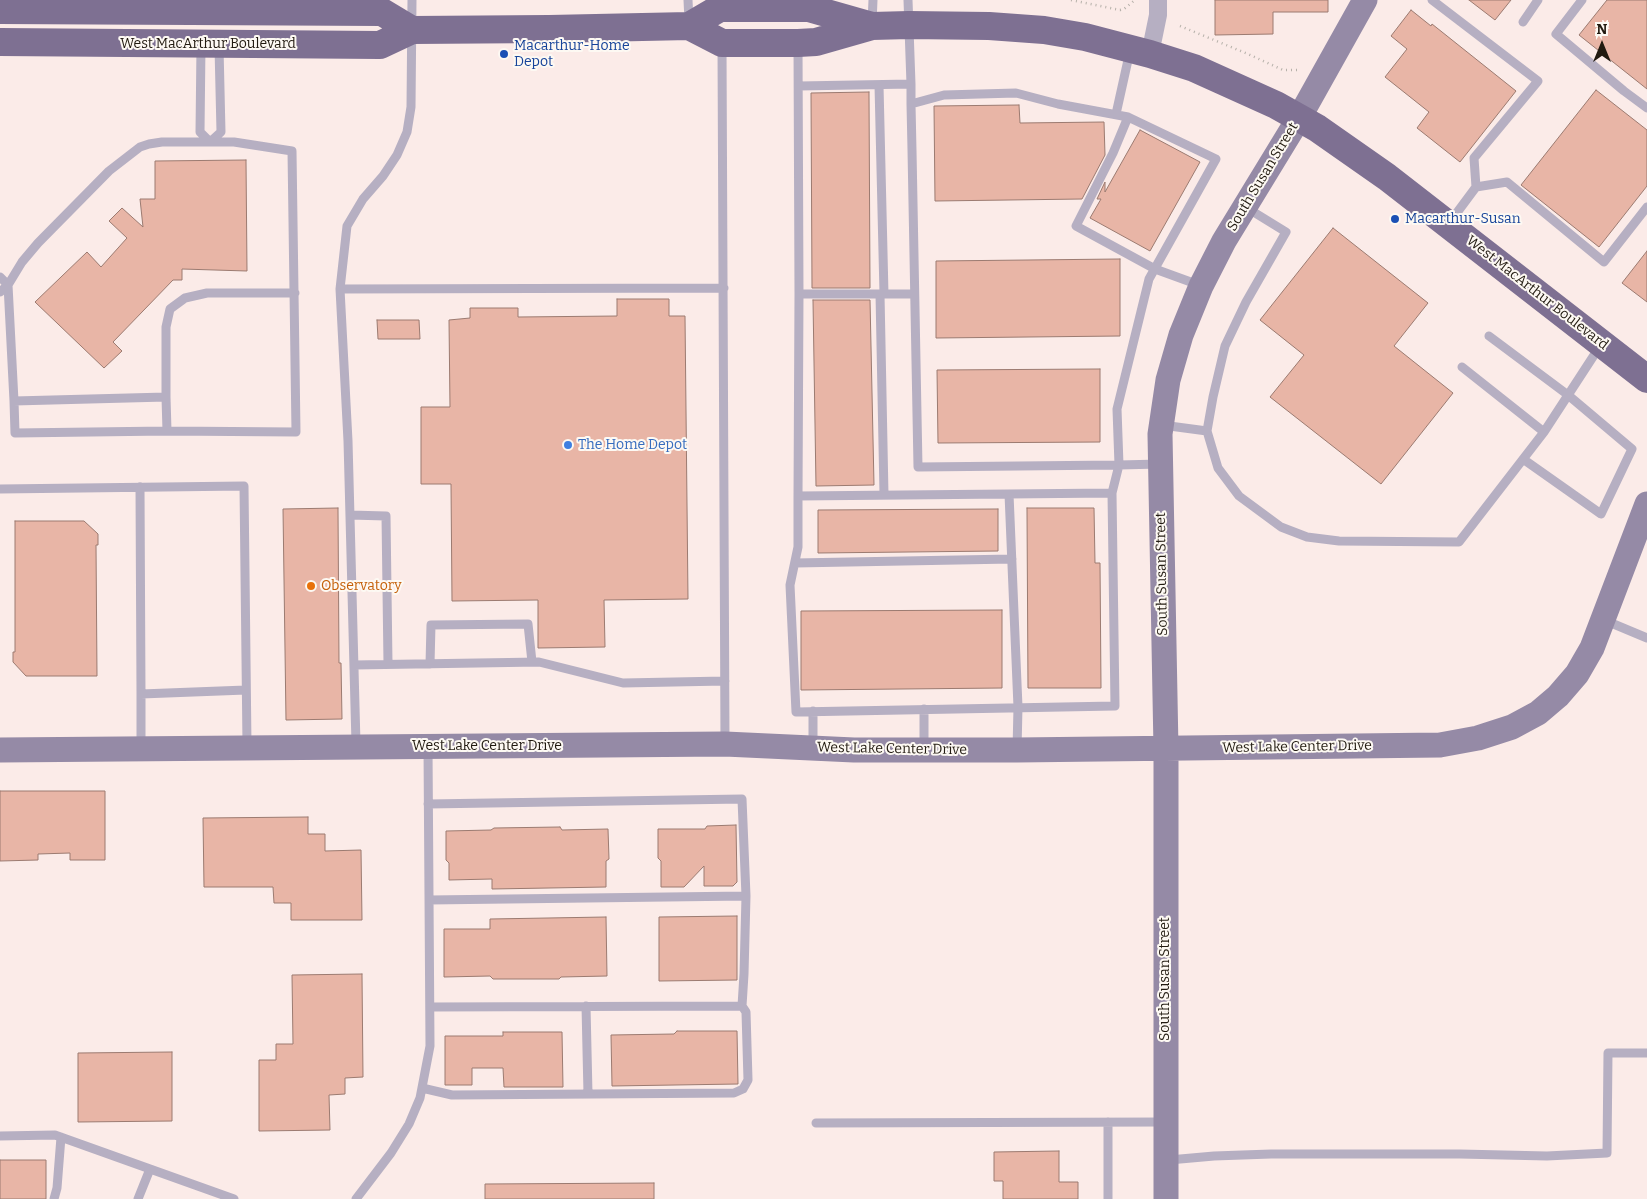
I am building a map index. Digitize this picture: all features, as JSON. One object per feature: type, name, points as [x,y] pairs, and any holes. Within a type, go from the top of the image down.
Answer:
[{"type":"main road","points":[[0,10],[160,5],[382,12],[412,30]]},
{"type":"main road","name":"West MacArthur Boulevard","points":[[0,42],[380,46],[412,30],[549,29],[720,8],[809,8],[872,13],[908,12],[989,26],[1044,30],[1085,37],[1140,51],[1194,68],[1233,84],[1317,128],[1388,177],[1647,379]]},
{"type":"main road","name":"West MacArthur Boulevard","points":[[688,13],[722,43],[816,42],[872,13]]},
{"type":"street","points":[[1140,51],[1158,20],[1158,0]]},
{"type":"street","name":"South Susan Street","points":[[1166,1199],[1166,749],[1160,464],[1161,425],[1168,380],[1181,335],[1201,286],[1244,207],[1299,118],[1366,0]]},
{"type":"street","name":"West Lake Center Drive","points":[[0,750],[725,744],[854,750],[1017,750],[1440,745],[1478,738],[1512,728],[1538,713],[1558,696],[1577,674],[1592,648],[1647,504]]},
{"type":"lane","points":[[356,747],[348,441],[340,289],[347,226],[363,199],[383,176],[397,154],[407,132],[411,107],[412,0]]},
{"type":"lane","points":[[1432,0],[1538,81],[1474,158],[1476,187],[1448,224]]},
{"type":"lane","points":[[1523,22],[1538,0]]},
{"type":"lane","points":[[1582,0],[1556,34],[1647,108]]},
{"type":"lane","points":[[908,12],[918,467],[1160,464]]},
{"type":"lane","points":[[722,43],[725,744]]},
{"type":"lane","points":[[798,43],[798,547],[790,584],[796,712],[1115,706],[1112,494],[1119,465],[1117,408],[1149,279],[1216,159],[1128,116],[1058,104],[1016,93],[944,95],[911,104]]},
{"type":"lane","points":[[210,44],[200,132],[210,142]]},
{"type":"lane","points":[[210,44],[221,132],[210,142]]},
{"type":"lane","points":[[1116,114],[1140,51]]},
{"type":"lane","points":[[799,86],[911,84]]},
{"type":"lane","points":[[879,85],[884,495]]},
{"type":"lane","points":[[1128,116],[1076,226],[1155,269],[1201,286]]},
{"type":"lane","points":[[0,277],[8,285],[14,433],[296,432],[292,152],[234,142],[149,144],[130,154],[109,171],[38,242],[22,262],[8,285],[0,292]]},
{"type":"lane","points":[[1476,187],[1507,182],[1604,262],[1647,207]]},
{"type":"lane","points":[[1244,207],[1286,232],[1246,302],[1225,346],[1207,431],[1218,468],[1239,496],[1281,527],[1308,537],[1339,541],[1459,542],[1544,432],[1602,344]]},
{"type":"lane","points":[[340,289],[724,288]]},
{"type":"lane","points":[[167,431],[166,327],[170,309],[185,298],[207,293],[295,293]]},
{"type":"lane","points":[[799,294],[914,294]]},
{"type":"lane","points":[[1489,336],[1632,448],[1601,514],[1523,459]]},
{"type":"lane","points":[[1462,367],[1544,432]]},
{"type":"lane","points":[[14,401],[166,398]]},
{"type":"lane","points":[[1161,425],[1207,431]]},
{"type":"lane","points":[[0,489],[244,486],[247,748]]},
{"type":"lane","points":[[140,487],[141,749]]},
{"type":"lane","points":[[1009,494],[1018,707],[1017,750]]},
{"type":"lane","points":[[798,496],[1112,494]]},
{"type":"lane","points":[[350,515],[386,516],[388,664]]},
{"type":"lane","points":[[795,563],[1012,559]]},
{"type":"lane","points":[[1603,619],[1647,638]]},
{"type":"lane","points":[[430,664],[431,624],[528,624],[532,662]]},
{"type":"lane","points":[[354,665],[539,662],[622,683],[725,681]]},
{"type":"lane","points":[[141,694],[246,690]]},
{"type":"lane","points":[[924,709],[924,750]]},
{"type":"lane","points":[[812,711],[813,748]]},
{"type":"lane","points":[[356,1199],[391,1153],[409,1124],[420,1098],[430,1046],[428,747]]},
{"type":"lane","points":[[422,1088],[452,1095],[734,1092],[743,1090],[748,1080],[746,1012],[742,1006],[746,896],[742,799],[428,804]]},
{"type":"lane","points":[[429,900],[746,896]]},
{"type":"lane","points":[[586,1006],[588,1094]]},
{"type":"lane","points":[[431,1007],[742,1006]]},
{"type":"lane","points":[[1166,1160],[1271,1154],[1548,1156],[1607,1153],[1608,1053],[1647,1052]]},
{"type":"lane","points":[[1108,1122],[1108,1199]]},
{"type":"lane","points":[[816,1123],[1165,1122]]},
{"type":"lane","points":[[0,1136],[55,1135],[234,1199]]},
{"type":"lane","points":[[54,1199],[57,1188],[61,1137]]},
{"type":"lane","points":[[138,1199],[150,1169]]},
{"type":"path","points":[[1071,0],[1120,10],[1135,0]]},
{"type":"path","points":[[1180,26],[1283,70],[1297,70]]},
{"type":"shaded area","points":[[0,0],[1647,0],[1647,1199],[0,1199]]},
{"type":"building","points":[[1215,0],[1328,0],[1328,12],[1273,12],[1273,34],[1215,35]]},
{"type":"building","points":[[1469,0],[1511,0],[1495,20]]},
{"type":"building","points":[[1607,0],[1647,0],[1647,89],[1579,35]]},
{"type":"building","points":[[1411,10],[1431,26],[1432,24],[1516,91],[1460,162],[1417,128],[1429,112],[1385,77],[1407,49],[1391,36]]},
{"type":"building","points":[[1596,90],[1647,130],[1647,186],[1599,247],[1521,185]]},
{"type":"building","points":[[869,92],[870,288],[812,288],[811,93]]},
{"type":"building","points":[[1019,105],[1020,123],[1104,122],[1105,155],[1082,199],[935,201],[934,106]]},
{"type":"building","points":[[1140,130],[1200,162],[1150,251],[1090,218],[1101,199],[1097,199],[1105,182],[1105,192]]},
{"type":"building","points":[[246,160],[247,271],[182,269],[182,280],[173,280],[113,342],[122,351],[104,368],[35,302],[87,252],[101,267],[127,238],[109,221],[122,208],[143,227],[140,199],[155,199],[155,161]]},
{"type":"building","points":[[1333,228],[1428,303],[1394,346],[1453,393],[1381,484],[1270,397],[1304,355],[1260,320]]},
{"type":"building","points":[[1647,251],[1647,302],[1622,283]]},
{"type":"building","points":[[1120,259],[1120,336],[936,338],[936,261]]},
{"type":"building","name":"The Home Depot","points":[[617,299],[669,299],[669,316],[685,316],[688,599],[604,600],[605,647],[538,648],[538,600],[452,601],[451,484],[421,484],[421,407],[450,407],[449,320],[470,318],[470,308],[518,308],[518,317],[617,316]]},
{"type":"building","points":[[813,300],[870,300],[874,485],[816,486]]},
{"type":"building","points":[[377,320],[419,320],[420,339],[378,339]]},
{"type":"building","points":[[1100,369],[1100,442],[938,443],[937,370]]},
{"type":"building","name":"Observatory","points":[[338,508],[339,663],[341,663],[342,719],[286,720],[283,509]]},
{"type":"building","points":[[1027,508],[1094,508],[1095,563],[1100,563],[1101,688],[1028,688]]},
{"type":"building","points":[[998,509],[998,551],[818,553],[818,510]]},
{"type":"building","points":[[15,521],[84,521],[98,534],[98,545],[96,545],[97,676],[26,676],[13,662],[13,652],[15,652]]},
{"type":"building","points":[[1002,610],[1002,688],[801,690],[801,611]]},
{"type":"building","points":[[0,791],[105,791],[105,860],[70,860],[70,853],[38,854],[38,860],[0,861]]},
{"type":"building","points":[[308,817],[308,834],[325,834],[325,851],[361,850],[362,920],[291,920],[291,903],[274,903],[273,887],[204,887],[203,818]]},
{"type":"building","points":[[736,825],[737,882],[733,886],[704,886],[704,866],[684,887],[661,887],[658,829],[705,829],[707,826]]},
{"type":"building","points":[[560,827],[562,830],[608,829],[609,859],[606,861],[606,887],[492,889],[492,879],[449,880],[449,863],[446,860],[446,831]]},
{"type":"building","points":[[737,916],[737,980],[659,981],[659,917]]},
{"type":"building","points":[[606,917],[607,976],[561,977],[559,979],[493,979],[490,976],[444,977],[444,929],[490,929],[490,919]]},
{"type":"building","points":[[362,974],[363,1077],[345,1078],[345,1094],[329,1095],[330,1130],[259,1131],[259,1060],[276,1060],[276,1044],[293,1044],[292,975]]},
{"type":"building","points":[[677,1031],[737,1031],[738,1084],[612,1086],[611,1035],[674,1034]]},
{"type":"building","points":[[503,1032],[562,1032],[563,1087],[504,1087],[503,1068],[472,1068],[472,1085],[445,1085],[445,1036],[503,1036]]},
{"type":"building","points":[[172,1052],[172,1121],[78,1122],[78,1053]]},
{"type":"building","points":[[1059,1151],[1059,1182],[1078,1182],[1078,1199],[1003,1199],[1003,1181],[994,1181],[994,1152]]},
{"type":"building","points":[[0,1160],[46,1160],[46,1199],[0,1199]]},
{"type":"building","points":[[654,1183],[654,1199],[485,1199],[485,1184]]},
{"type":"place","name":"Macarthur-Home Depot","points":[[504,54]]},
{"type":"place","name":"Macarthur-Susan","points":[[1395,219]]},
{"type":"place","name":"The Home Depot","points":[[568,445]]},
{"type":"place","name":"Observatory","points":[[311,586]]}]
